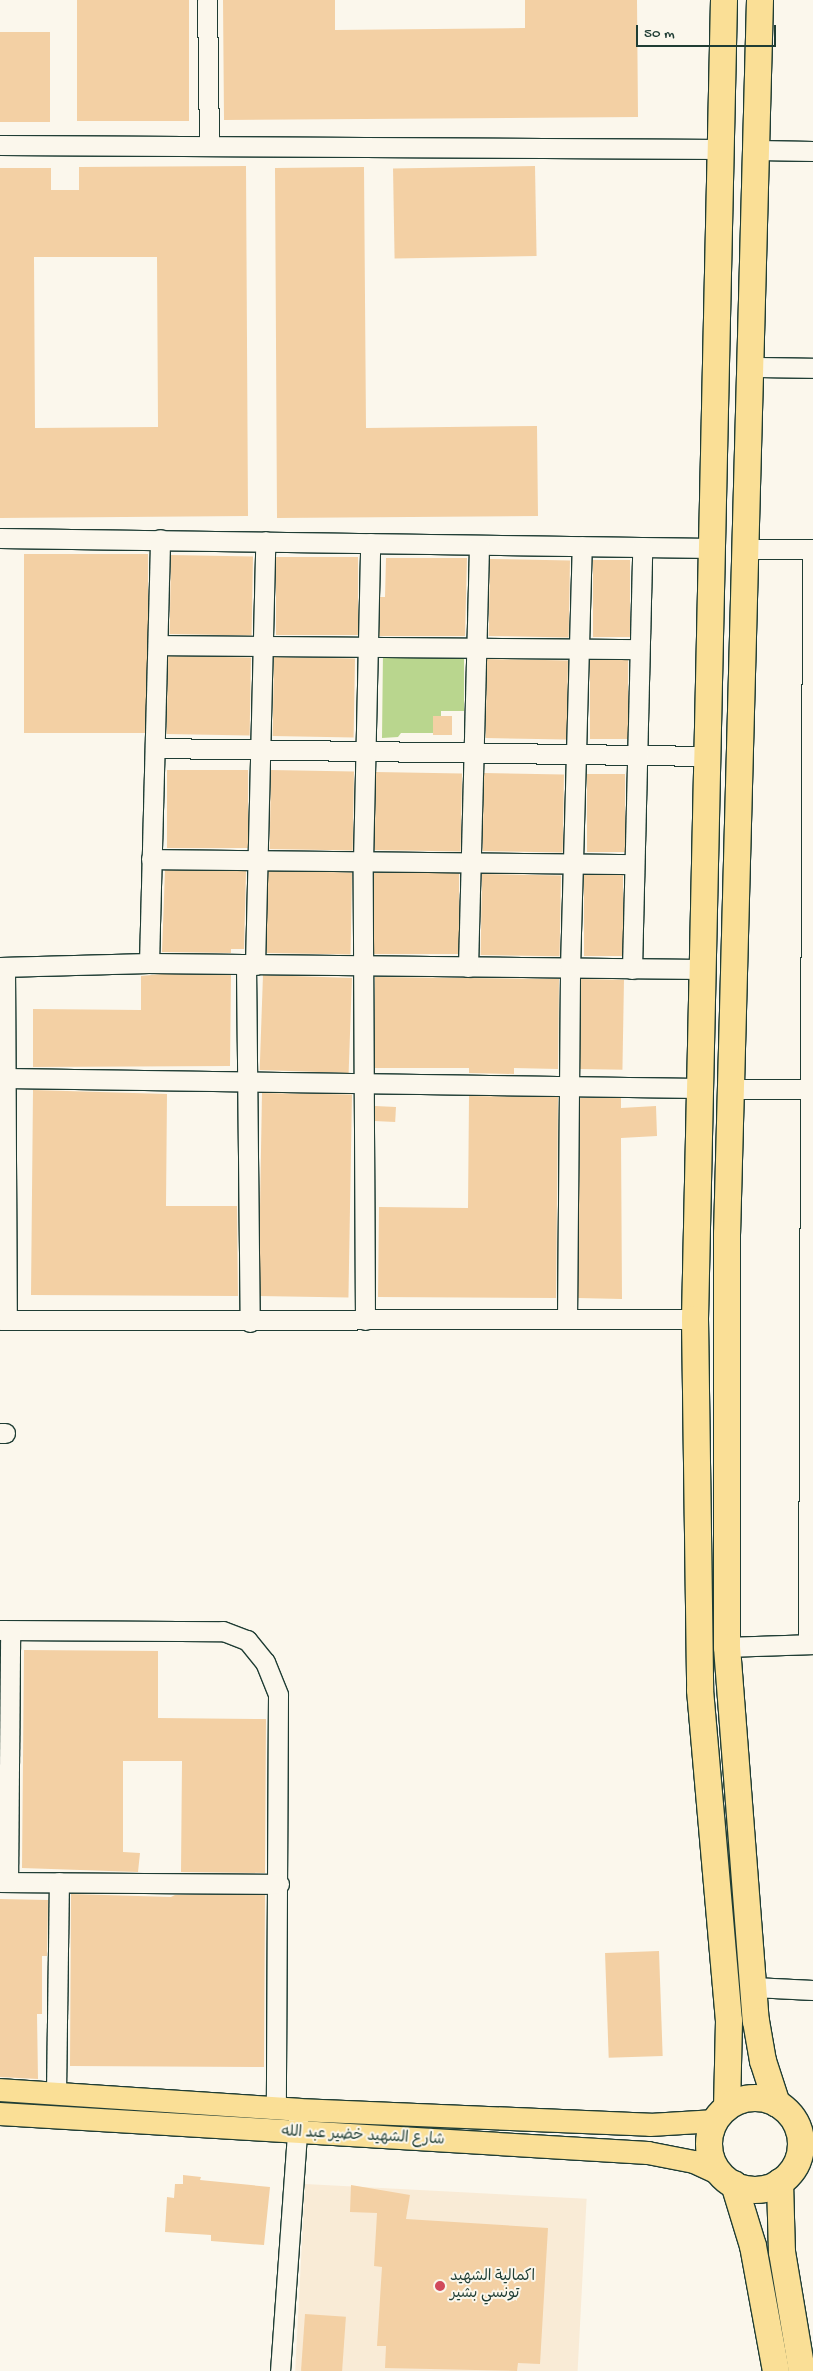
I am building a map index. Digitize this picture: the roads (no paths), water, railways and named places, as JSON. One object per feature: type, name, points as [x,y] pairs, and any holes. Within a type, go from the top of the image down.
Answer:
[{"type":"highway","points":[[724,0],[695,1319],[700,1690],[729,2022],[721,2114],[709,2148],[728,2180],[753,2246],[776,2371]]},
{"type":"highway","points":[[760,0],[727,1234],[727,1647],[753,1987],[762,2054],[777,2104]]},
{"type":"highway","points":[[721,2114],[746,2099],[777,2104],[793,2118],[801,2137],[799,2158],[788,2176],[780,2182],[757,2190],[728,2180]]},
{"type":"highway","points":[[780,2182],[782,2252],[802,2371]]},
{"type":"main road","name":"شارع الشهيد خضير عبد الله","points":[[0,2090],[276,2109],[650,2125],[721,2114]]},
{"type":"main road","name":"شارع الشهيد خضير عبد الله","points":[[0,2114],[648,2153],[694,2162],[728,2180]]},
{"type":"street","points":[[207,0],[209,146]]},
{"type":"street","points":[[0,145],[721,149]]},
{"type":"street","points":[[757,150],[813,151]]},
{"type":"street","points":[[750,367],[813,368]]},
{"type":"street","points":[[0,538],[712,548]]},
{"type":"street","points":[[149,963],[160,539]]},
{"type":"street","points":[[250,1322],[245,1082],[261,752],[261,645],[265,541]]},
{"type":"street","points":[[365,1320],[366,1085],[363,862],[370,543]]},
{"type":"street","points":[[468,966],[479,545]]},
{"type":"street","points":[[567,1319],[570,968],[582,546]]},
{"type":"street","points":[[632,969],[642,547]]},
{"type":"street","points":[[727,1647],[811,1644],[812,549],[746,549]]},
{"type":"street","points":[[158,645],[367,645],[639,649]]},
{"type":"street","points":[[156,748],[261,752],[707,756]]},
{"type":"street","points":[[151,859],[633,864]]},
{"type":"street","points":[[695,1319],[250,1322],[3,1320],[5,1078],[2,967],[149,963],[702,970]]},
{"type":"street","points":[[5,1078],[366,1085],[699,1088]]},
{"type":"street","points":[[731,1089],[812,1089]]},
{"type":"street","points":[[276,2109],[279,1884],[278,1695],[265,1662],[246,1640],[223,1630],[5,1631],[4,1882],[279,1884]]},
{"type":"street","points":[[56,2093],[59,1882]]},
{"type":"street","points":[[753,1987],[813,1990]]},
{"type":"street","points":[[280,2371],[298,2133],[298,2110]]},
{"type":"place","name":"اكمالية الشهيد تونسي بشير","points":[[440,2286]]}]
